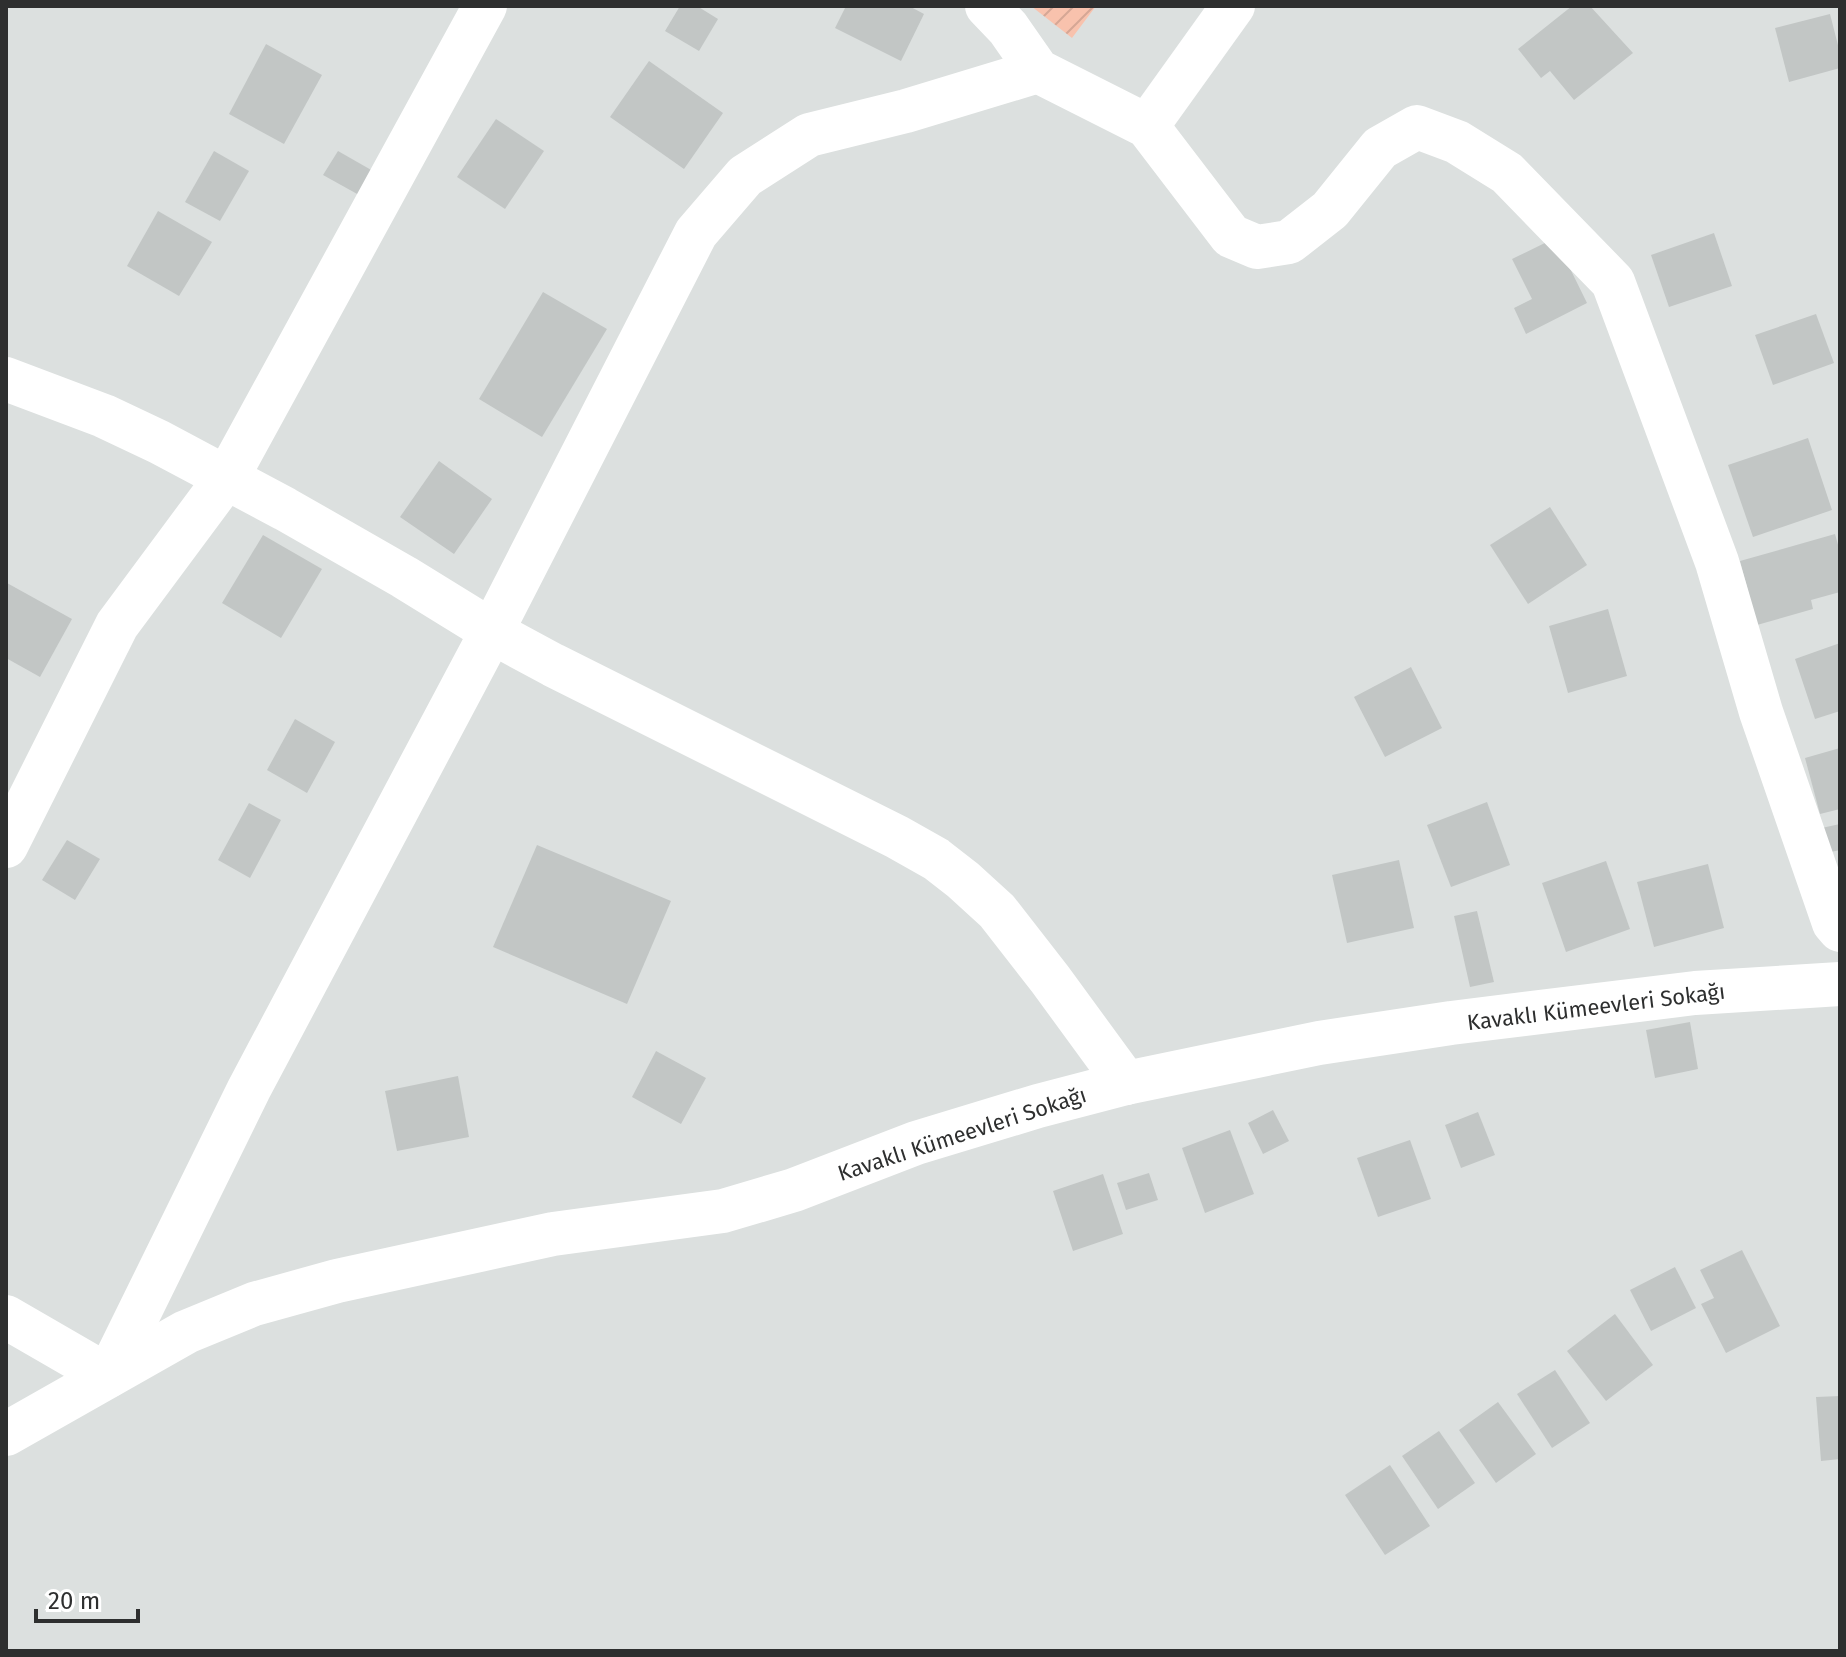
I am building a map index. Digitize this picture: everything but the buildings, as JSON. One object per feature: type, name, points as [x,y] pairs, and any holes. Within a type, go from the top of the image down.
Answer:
[{"type":"street","points":[[6,846],[117,625],[226,478],[485,6]]},
{"type":"street","points":[[987,6],[1008,28],[1038,71],[1147,126],[1231,236],[1257,247],[1289,242],[1330,210],[1380,148],[1417,127],[1457,142],[1507,173],[1613,282],[1717,562],[1761,712],[1834,923],[1840,930]]},
{"type":"street","points":[[1147,126],[1233,6]]},
{"type":"street","points":[[6,1317],[108,1376],[249,1089],[492,631],[696,233],[745,176],[809,135],[906,111],[1038,71]]},
{"type":"street","points":[[6,379],[104,416],[226,478],[404,577],[553,665],[936,859],[997,911],[1126,1083]]},
{"type":"street","name":"Kavaklı Kümeevleri Sokağı","points":[[6,1434],[186,1332],[254,1304],[352,1277],[553,1234],[723,1211],[794,1190],[916,1143],[1126,1083],[1319,1043],[1451,1023],[1695,993],[1840,984]]},
{"type":"shaded area","points":[[1031,6],[1096,6],[1072,38]]}]
